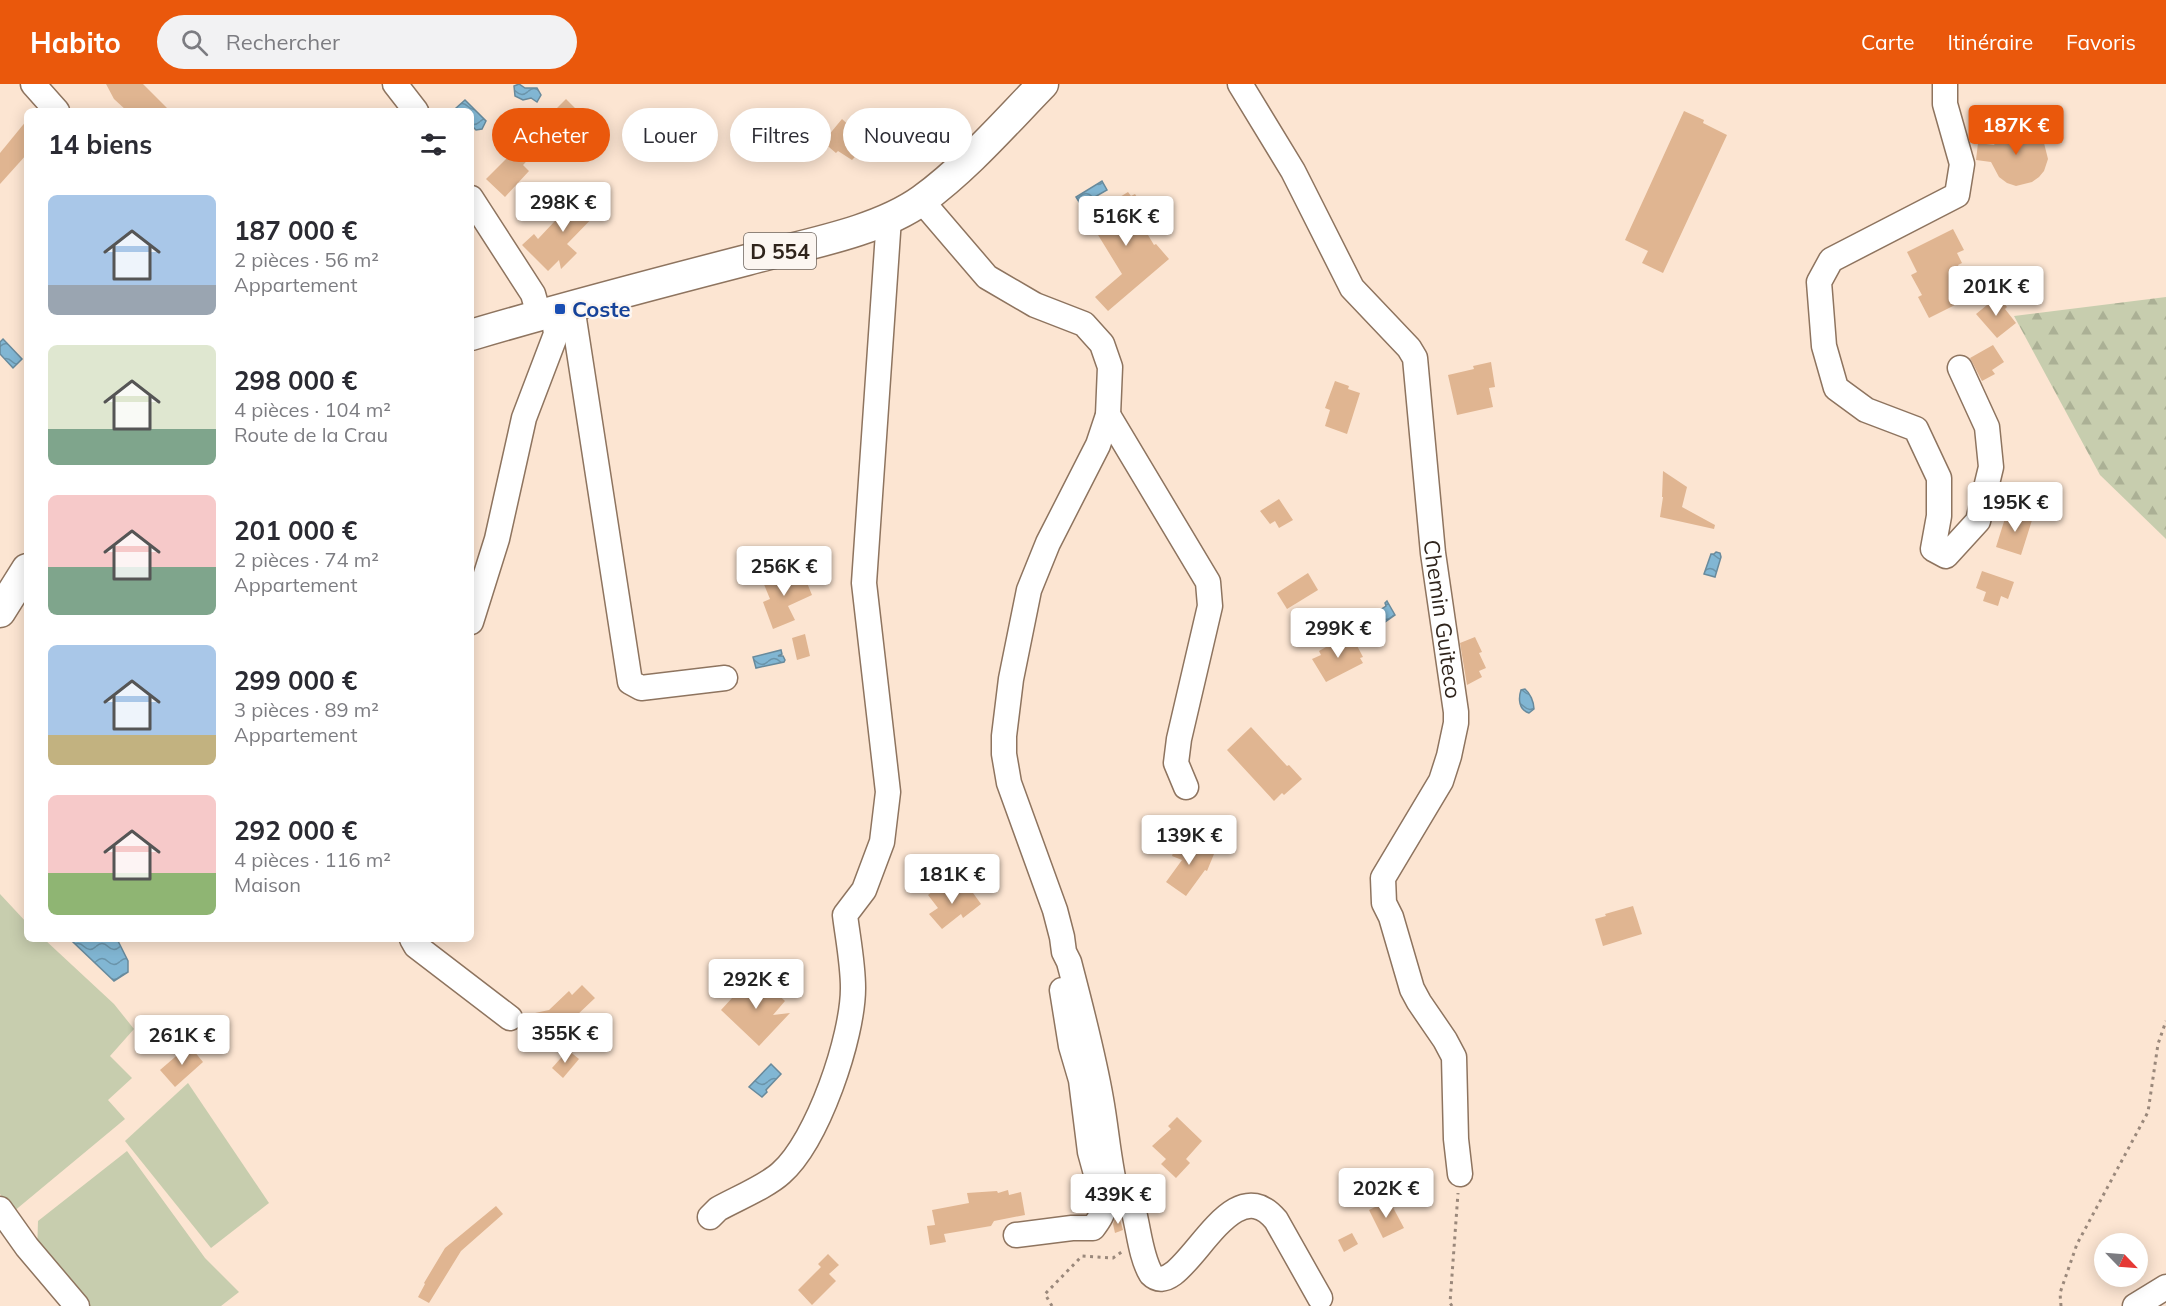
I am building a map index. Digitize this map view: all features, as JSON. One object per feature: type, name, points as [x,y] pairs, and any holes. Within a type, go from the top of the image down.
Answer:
[{"type":"main road","name":"D 554","points":[[474,334],[840,235],[889,218],[921,200],[966,163],[1043,84]]},
{"type":"main road","points":[[0,612],[24,574]]},
{"type":"street","points":[[33,84],[54,108]]},
{"type":"street","points":[[394,84],[414,108]]},
{"type":"street","name":"Chemin Guiteco","points":[[1240,84],[1293,171],[1352,288],[1409,348],[1415,358],[1433,553],[1452,677],[1456,723],[1446,769],[1441,781],[1383,878],[1382,890],[1384,903],[1391,917],[1412,989],[1454,1057],[1456,1139],[1460,1174]]},
{"type":"street","points":[[1945,84],[1945,104],[1962,164],[1957,195],[1831,260],[1819,282],[1824,346],[1836,388],[1866,410],[1916,429],[1940,478],[1933,549],[1946,556],[1978,521],[1991,467],[1987,427],[1960,368]]},
{"type":"street","points":[[921,200],[987,277],[1035,305],[1084,324],[1102,344],[1110,367],[1108,415],[1098,445],[1048,543],[1029,590],[1014,661],[1004,736],[1004,754],[1009,783],[1055,910],[1064,952],[1069,962],[1088,1033],[1106,1125],[1113,1182],[1119,1200],[1131,1206],[1134,1212],[1151,1276],[1160,1283],[1168,1284],[1185,1274],[1230,1217],[1247,1208],[1258,1208],[1269,1212],[1276,1220],[1320,1298]]},
{"type":"street","points":[[474,203],[532,294],[555,311],[630,682],[641,688],[725,678]]},
{"type":"street","points":[[710,1217],[718,1209],[780,1174],[796,1157],[821,1110],[843,1051],[853,989],[845,915],[864,890],[882,842],[888,792],[864,583],[889,218]]},
{"type":"street","points":[[474,612],[497,539],[524,418],[556,334],[555,311]]},
{"type":"street","points":[[1108,415],[1208,582],[1210,606],[1179,739],[1176,763],[1186,788]]},
{"type":"street","points":[[414,942],[510,1018]]},
{"type":"street","points":[[1016,1235],[1072,1228],[1093,1228],[1104,1209],[1090,1152],[1081,1080],[1071,1046],[1058,966],[1064,952]]},
{"type":"street","points":[[0,1209],[27,1247],[77,1306]]},
{"type":"street","points":[[2135,1306],[2166,1287]]},
{"type":"path","points":[[2061,1306],[2060,1293],[2077,1244],[2148,1112],[2158,1044],[2166,1021]]},
{"type":"path","points":[[1452,1306],[1450,1303],[1460,1174]]},
{"type":"path","points":[[1052,1306],[1046,1294],[1082,1256],[1113,1258],[1127,1248]]},
{"type":"green space","points":[[2166,297],[2166,539],[2100,475],[2014,316]]},
{"type":"green space","points":[[0,894],[24,920],[24,942],[47,942],[114,1004],[134,1029],[110,1056],[132,1078],[108,1100],[125,1119],[13,1212],[0,1194]]},
{"type":"green space","points":[[188,1083],[269,1203],[211,1248],[125,1141]]},
{"type":"green space","points":[[127,1151],[205,1258],[239,1292],[221,1306],[82,1306],[37,1254],[38,1221]]},
{"type":"water","points":[[519,84],[525,88],[537,88],[541,95],[537,102],[531,98],[523,100],[515,96],[514,86]]},
{"type":"water","points":[[465,100],[473,108],[456,108]]},
{"type":"water","points":[[474,109],[486,121],[482,129],[474,128]]},
{"type":"water","points":[[1102,181],[1107,190],[1081,205],[1076,197]]},
{"type":"water","points":[[3,339],[22,359],[13,368],[0,354],[0,342]]},
{"type":"water","points":[[1720,553],[1721,557],[1715,577],[1704,574],[1711,554]]},
{"type":"water","points":[[1387,601],[1395,615],[1375,629],[1368,618],[1386,606]]},
{"type":"water","points":[[781,650],[782,654],[778,656],[783,656],[784,662],[756,668],[753,657]]},
{"type":"water","points":[[1525,689],[1534,706],[1529,713],[1520,704],[1521,690]]},
{"type":"water","points":[[73,942],[118,942],[128,961],[128,972],[114,981]]},
{"type":"water","points":[[771,1064],[781,1074],[762,1097],[749,1087]]},
{"type":"building","points":[[106,84],[143,84],[167,108],[124,108],[114,99]]},
{"type":"building","points":[[566,99],[575,108],[557,108]]},
{"type":"building","points":[[1684,111],[1704,120],[1703,123],[1727,135],[1663,273],[1642,263],[1648,251],[1625,240]]},
{"type":"building","points":[[842,119],[843,154],[831,149],[831,132]]},
{"type":"building","points":[[24,124],[24,157],[0,184],[0,153]]},
{"type":"building","points":[[2026,128],[2039,136],[2044,143],[2048,159],[2039,177],[2032,182],[2016,186],[1999,177],[1991,162],[1976,160],[1978,143],[1994,145],[2002,132]]},
{"type":"building","points":[[503,162],[526,162],[523,165],[529,171],[505,197],[486,179]]},
{"type":"building","points":[[585,189],[603,207],[567,244],[577,253],[561,269],[559,260],[548,271],[522,245],[534,234],[538,239]]},
{"type":"building","points":[[1128,192],[1131,196],[1135,194],[1145,210],[1136,215],[1154,245],[1156,244],[1169,259],[1108,311],[1095,297],[1122,274],[1087,217]]},
{"type":"building","points":[[1953,229],[1964,250],[1957,253],[1962,263],[1958,265],[1963,276],[1958,278],[1964,289],[1950,295],[1955,305],[1929,318],[1918,297],[1922,295],[1911,275],[1917,272],[1907,252]]},
{"type":"building","points":[[1998,296],[2016,323],[1997,338],[1976,314]]},
{"type":"building","points":[[1993,345],[2004,362],[1992,370],[1995,374],[1982,381],[1970,358]]},
{"type":"building","points":[[1491,362],[1495,387],[1489,388],[1493,407],[1457,415],[1448,375]]},
{"type":"building","points":[[1335,381],[1360,393],[1347,434],[1325,426],[1330,410],[1325,408]]},
{"type":"building","points":[[1663,471],[1687,487],[1682,507],[1715,525],[1714,529],[1660,517]]},
{"type":"building","points":[[1279,499],[1293,520],[1279,528],[1275,521],[1270,524],[1260,511]]},
{"type":"building","points":[[2007,512],[2018,515],[2019,512],[2033,517],[2021,555],[1996,547]]},
{"type":"building","points":[[793,569],[798,581],[805,578],[812,595],[788,606],[795,620],[773,629],[763,602],[770,599],[763,582]]},
{"type":"building","points":[[1982,571],[2014,582],[2008,599],[2001,596],[1998,606],[1983,601],[1986,592],[1976,588]]},
{"type":"building","points":[[1308,573],[1318,590],[1287,609],[1277,593]]},
{"type":"building","points":[[805,634],[810,656],[797,660],[792,638]]},
{"type":"building","points":[[1475,637],[1486,668],[1479,671],[1482,677],[1467,685],[1460,643]]},
{"type":"building","points":[[1353,638],[1363,657],[1360,658],[1363,663],[1326,682],[1312,659],[1321,655],[1319,651],[1340,639],[1343,643]]},
{"type":"building","points":[[1251,727],[1302,779],[1274,801],[1227,750]]},
{"type":"building","points":[[1178,839],[1214,854],[1207,871],[1205,870],[1186,896],[1166,882],[1182,860],[1172,856]]},
{"type":"building","points":[[942,884],[952,897],[968,886],[981,904],[963,918],[961,914],[942,929],[929,914],[938,908],[928,895]]},
{"type":"building","points":[[1633,906],[1642,934],[1603,946],[1595,919]]},
{"type":"building","points":[[755,973],[785,1001],[773,1015],[790,1013],[759,1046],[721,1010]]},
{"type":"building","points":[[582,985],[595,998],[576,1016],[581,1021],[567,1035],[559,1027],[540,1032],[535,1013],[549,1010],[569,991],[572,995]]},
{"type":"building","points":[[189,1045],[203,1062],[175,1087],[160,1070]]},
{"type":"building","points":[[568,1050],[579,1059],[563,1078],[552,1068]]},
{"type":"building","points":[[1177,1117],[1202,1141],[1186,1159],[1190,1163],[1176,1178],[1161,1164],[1166,1159],[1152,1146],[1171,1129],[1168,1126]]},
{"type":"building","points":[[1008,1190],[1009,1195],[1021,1192],[1025,1215],[994,1221],[991,1226],[944,1234],[946,1242],[930,1245],[927,1226],[935,1225],[932,1210],[969,1203],[967,1193],[997,1191],[998,1193]]},
{"type":"building","points":[[1389,1200],[1404,1228],[1383,1238],[1369,1210]]},
{"type":"building","points":[[496,1206],[503,1214],[461,1251],[429,1303],[418,1297],[445,1248]]},
{"type":"building","points":[[1119,1216],[1123,1230],[1115,1233],[1113,1224],[1115,1218]]},
{"type":"building","points":[[1352,1233],[1358,1244],[1344,1252],[1338,1240]]},
{"type":"building","points":[[828,1254],[839,1265],[829,1274],[836,1281],[812,1305],[798,1290],[821,1267],[818,1264]]},
{"type":"place","name":"Coste","points":[[560,309]]}]
